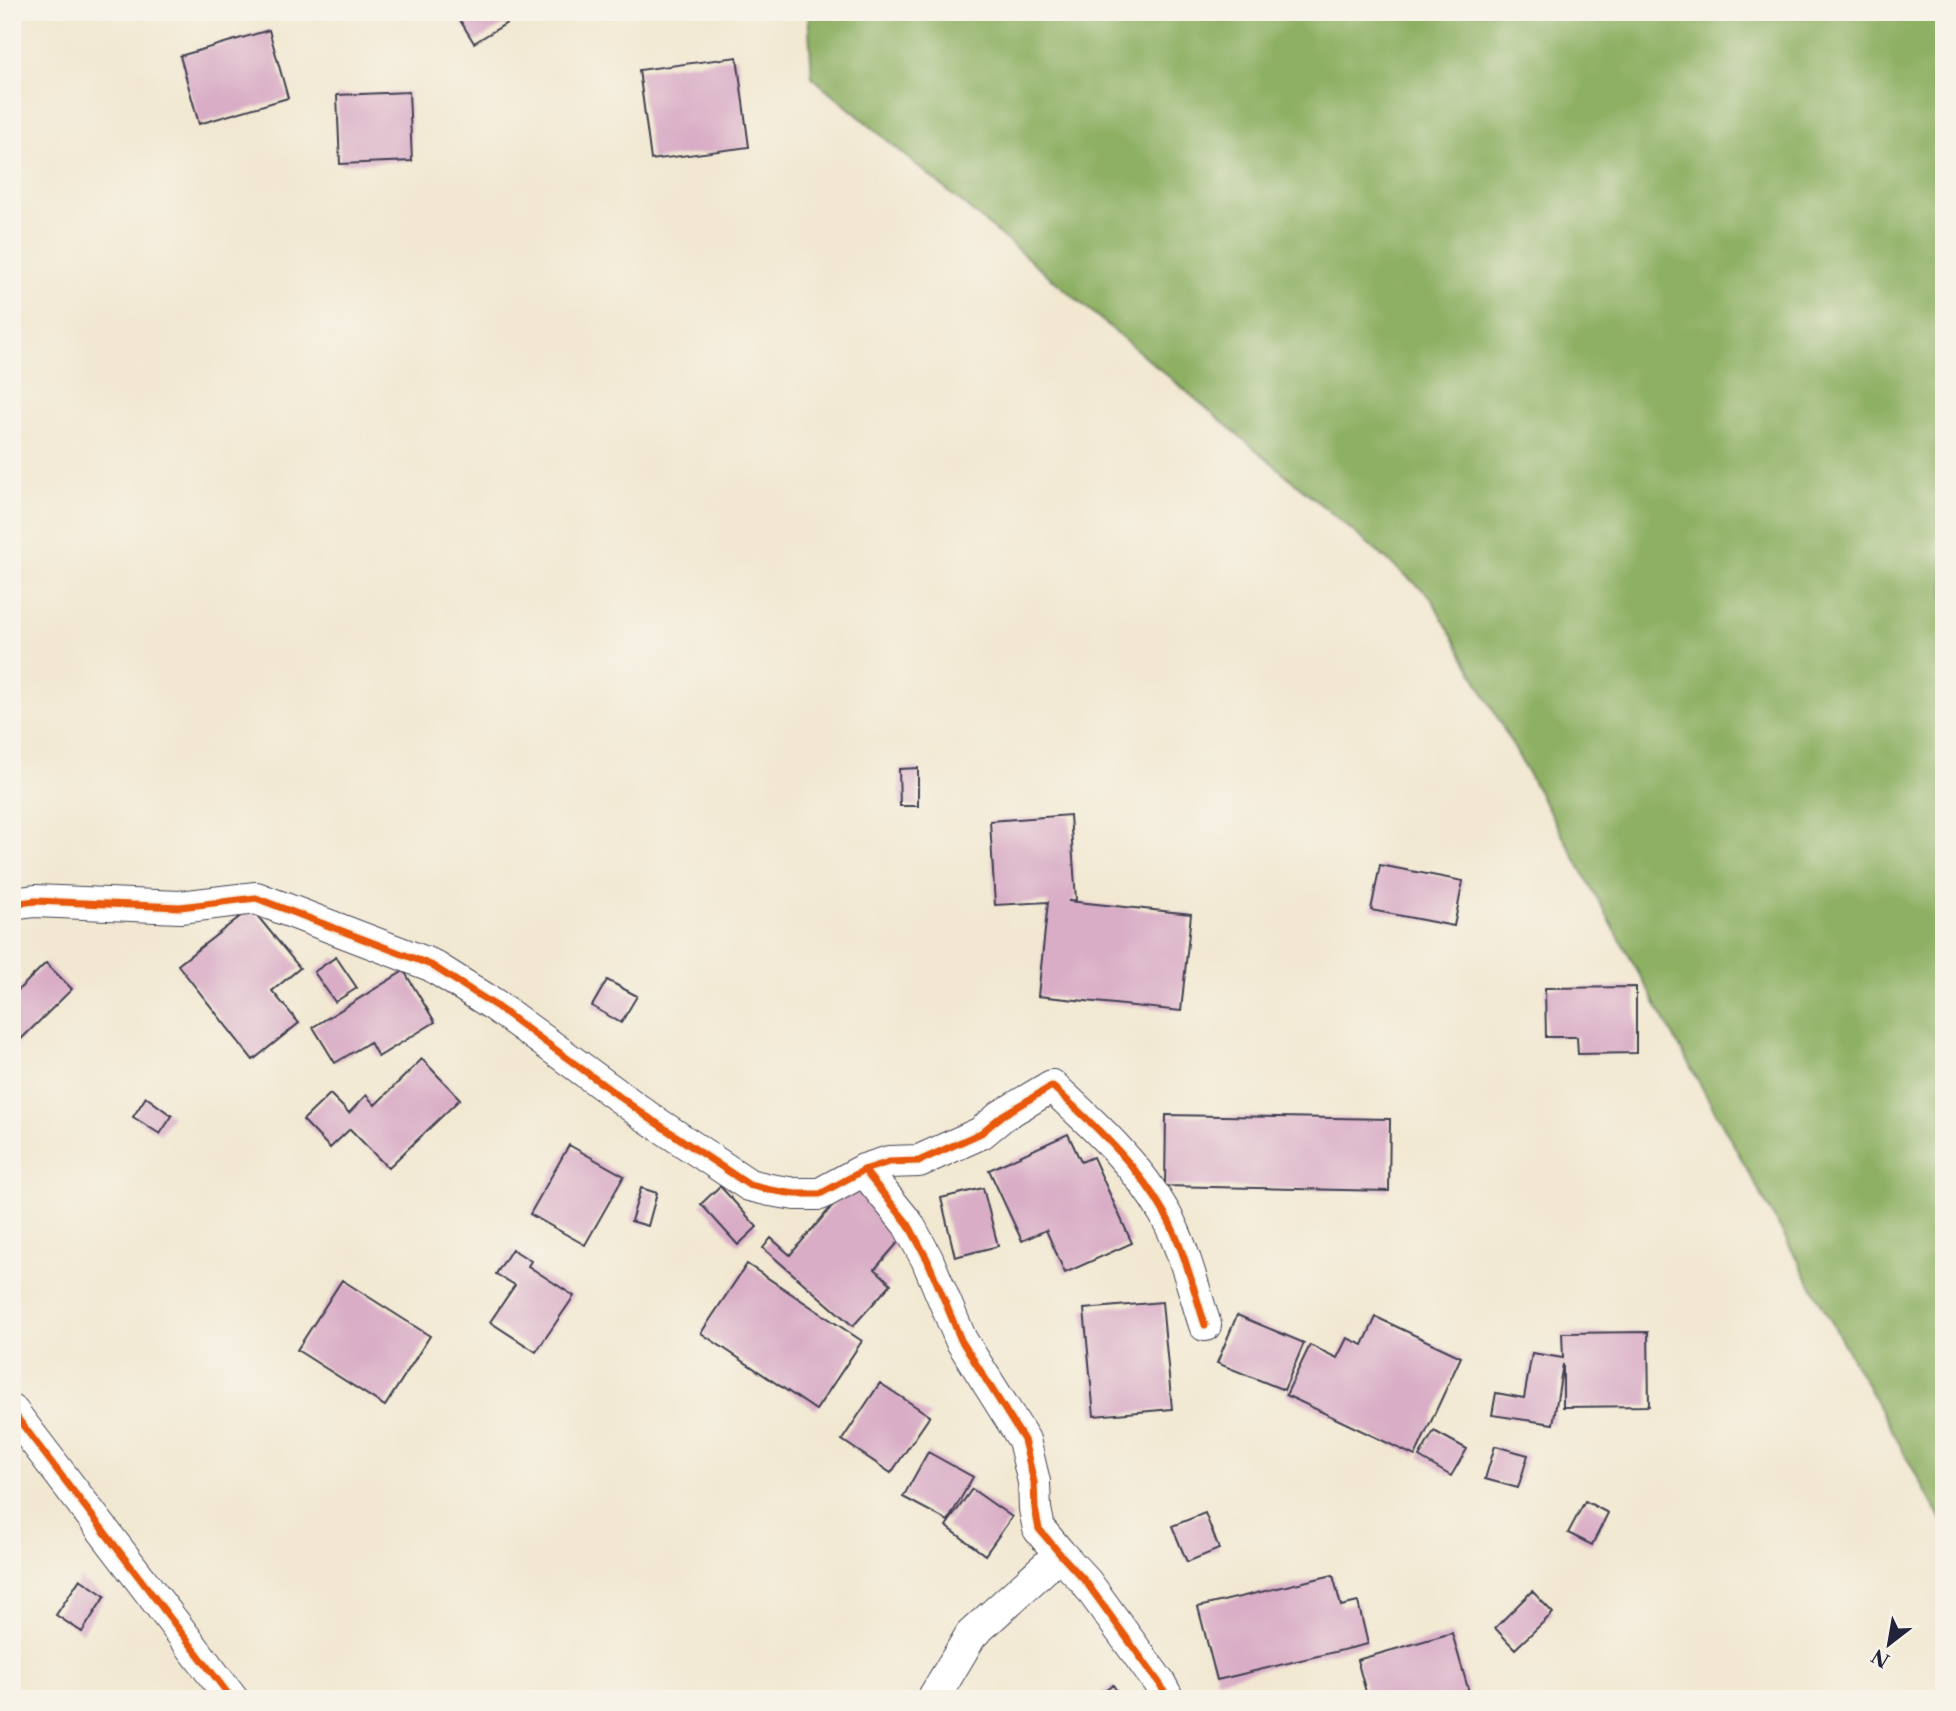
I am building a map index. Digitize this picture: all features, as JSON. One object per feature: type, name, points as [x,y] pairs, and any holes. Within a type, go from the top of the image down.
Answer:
[{"type":"street","points":[[12,904],[35,901],[180,907],[256,898],[431,965],[496,1006],[646,1116],[749,1185],[795,1194],[820,1194],[864,1170],[890,1162],[919,1161],[981,1133],[1003,1115],[1052,1086],[1093,1123],[1137,1170],[1166,1215],[1184,1259],[1205,1325]]},
{"type":"street","points":[[864,1170],[908,1224],[961,1340],[1024,1440],[1034,1482],[1039,1528],[1086,1582],[1168,1699]]},
{"type":"street","points":[[12,1410],[232,1699]]},
{"type":"street","points":[[933,1699],[971,1635],[1060,1554]]},
{"type":"green space","points":[[808,12],[1944,12],[1944,1525],[1430,596],[812,77]]},
{"type":"building","points":[[455,12],[525,12],[474,43]]},
{"type":"building","points":[[269,30],[288,98],[199,124],[180,56]]},
{"type":"building","points":[[737,57],[749,147],[651,160],[639,70]]},
{"type":"building","points":[[409,92],[412,161],[340,164],[337,95]]},
{"type":"building","points":[[918,768],[918,806],[900,806],[899,769]]},
{"type":"building","points":[[1070,815],[1076,900],[1068,901],[1191,914],[1181,1011],[1038,996],[1048,902],[995,905],[990,821]]},
{"type":"building","points":[[1380,865],[1463,881],[1454,926],[1371,910]]},
{"type":"building","points":[[251,908],[300,968],[272,991],[299,1023],[253,1060],[178,965]]},
{"type":"building","points":[[336,957],[357,988],[335,1002],[314,972]]},
{"type":"building","points":[[46,963],[72,989],[12,1048],[12,996]]},
{"type":"building","points":[[404,971],[435,1022],[378,1057],[370,1042],[335,1063],[313,1027]]},
{"type":"building","points":[[607,980],[637,996],[621,1023],[592,1006]]},
{"type":"building","points":[[1636,987],[1636,1053],[1578,1054],[1577,1037],[1546,1037],[1545,988]]},
{"type":"building","points":[[422,1059],[460,1099],[388,1168],[350,1129],[330,1148],[303,1120],[330,1094],[349,1113],[366,1095],[375,1105]]},
{"type":"building","points":[[146,1097],[172,1116],[160,1134],[133,1117]]},
{"type":"building","points":[[1166,1115],[1390,1119],[1389,1191],[1165,1186]]},
{"type":"building","points":[[1068,1134],[1081,1162],[1093,1157],[1132,1243],[1065,1273],[1046,1230],[1022,1241],[989,1170]]},
{"type":"building","points":[[569,1145],[624,1176],[585,1245],[530,1214]]},
{"type":"building","points":[[852,1183],[908,1231],[875,1269],[891,1284],[853,1326],[763,1248],[771,1238],[790,1255]]},
{"type":"building","points":[[720,1186],[757,1227],[738,1245],[701,1204]]},
{"type":"building","points":[[641,1188],[657,1193],[648,1226],[631,1221]]},
{"type":"building","points":[[983,1188],[998,1246],[955,1257],[941,1198]]},
{"type":"building","points":[[512,1249],[531,1261],[528,1266],[574,1296],[536,1352],[490,1322],[515,1285],[496,1274]]},
{"type":"building","points":[[747,1264],[862,1341],[816,1410],[701,1333]]},
{"type":"building","points":[[342,1280],[430,1336],[385,1406],[297,1350]]},
{"type":"building","points":[[1162,1302],[1172,1409],[1094,1416],[1084,1309]]},
{"type":"building","points":[[1237,1315],[1304,1343],[1284,1390],[1217,1363]]},
{"type":"building","points":[[1376,1317],[1461,1357],[1415,1456],[1286,1395],[1310,1345],[1337,1358],[1347,1338],[1363,1345]]},
{"type":"building","points":[[1648,1332],[1649,1406],[1563,1407],[1563,1364],[1553,1424],[1492,1415],[1496,1393],[1524,1398],[1532,1353],[1563,1358],[1562,1333]]},
{"type":"building","points":[[880,1383],[930,1416],[891,1473],[842,1440]]},
{"type":"building","points":[[1434,1431],[1467,1449],[1451,1476],[1419,1457]]},
{"type":"building","points":[[1495,1446],[1528,1455],[1518,1488],[1485,1479]]},
{"type":"building","points":[[928,1452],[973,1477],[948,1521],[903,1497]]},
{"type":"building","points":[[972,1489],[1012,1517],[985,1555],[946,1526]]},
{"type":"building","points":[[1585,1501],[1608,1513],[1592,1545],[1568,1533]]},
{"type":"building","points":[[1205,1513],[1219,1549],[1187,1562],[1172,1526]]},
{"type":"building","points":[[1333,1575],[1341,1606],[1358,1602],[1368,1644],[1217,1680],[1198,1607]]},
{"type":"building","points":[[80,1579],[105,1596],[82,1632],[56,1615]]},
{"type":"building","points":[[1532,1591],[1553,1613],[1515,1649],[1495,1628]]},
{"type":"building","points":[[1452,1633],[1471,1699],[1368,1699],[1357,1660]]},
{"type":"building","points":[[1113,1685],[1122,1699],[1094,1699]]},
{"type":"cycle path","points":[[12,904],[35,901],[180,907],[256,898],[431,965],[496,1006],[646,1116],[749,1185],[770,1190],[820,1194],[864,1170],[889,1162],[919,1161],[981,1133],[1003,1115],[1052,1086],[1114,1146],[1154,1196],[1178,1240],[1205,1325]]},
{"type":"cycle path","points":[[864,1170],[908,1224],[927,1259],[961,1340],[1024,1440],[1034,1482],[1039,1529],[1086,1582],[1168,1699]]},
{"type":"cycle path","points":[[12,1411],[232,1699]]}]
